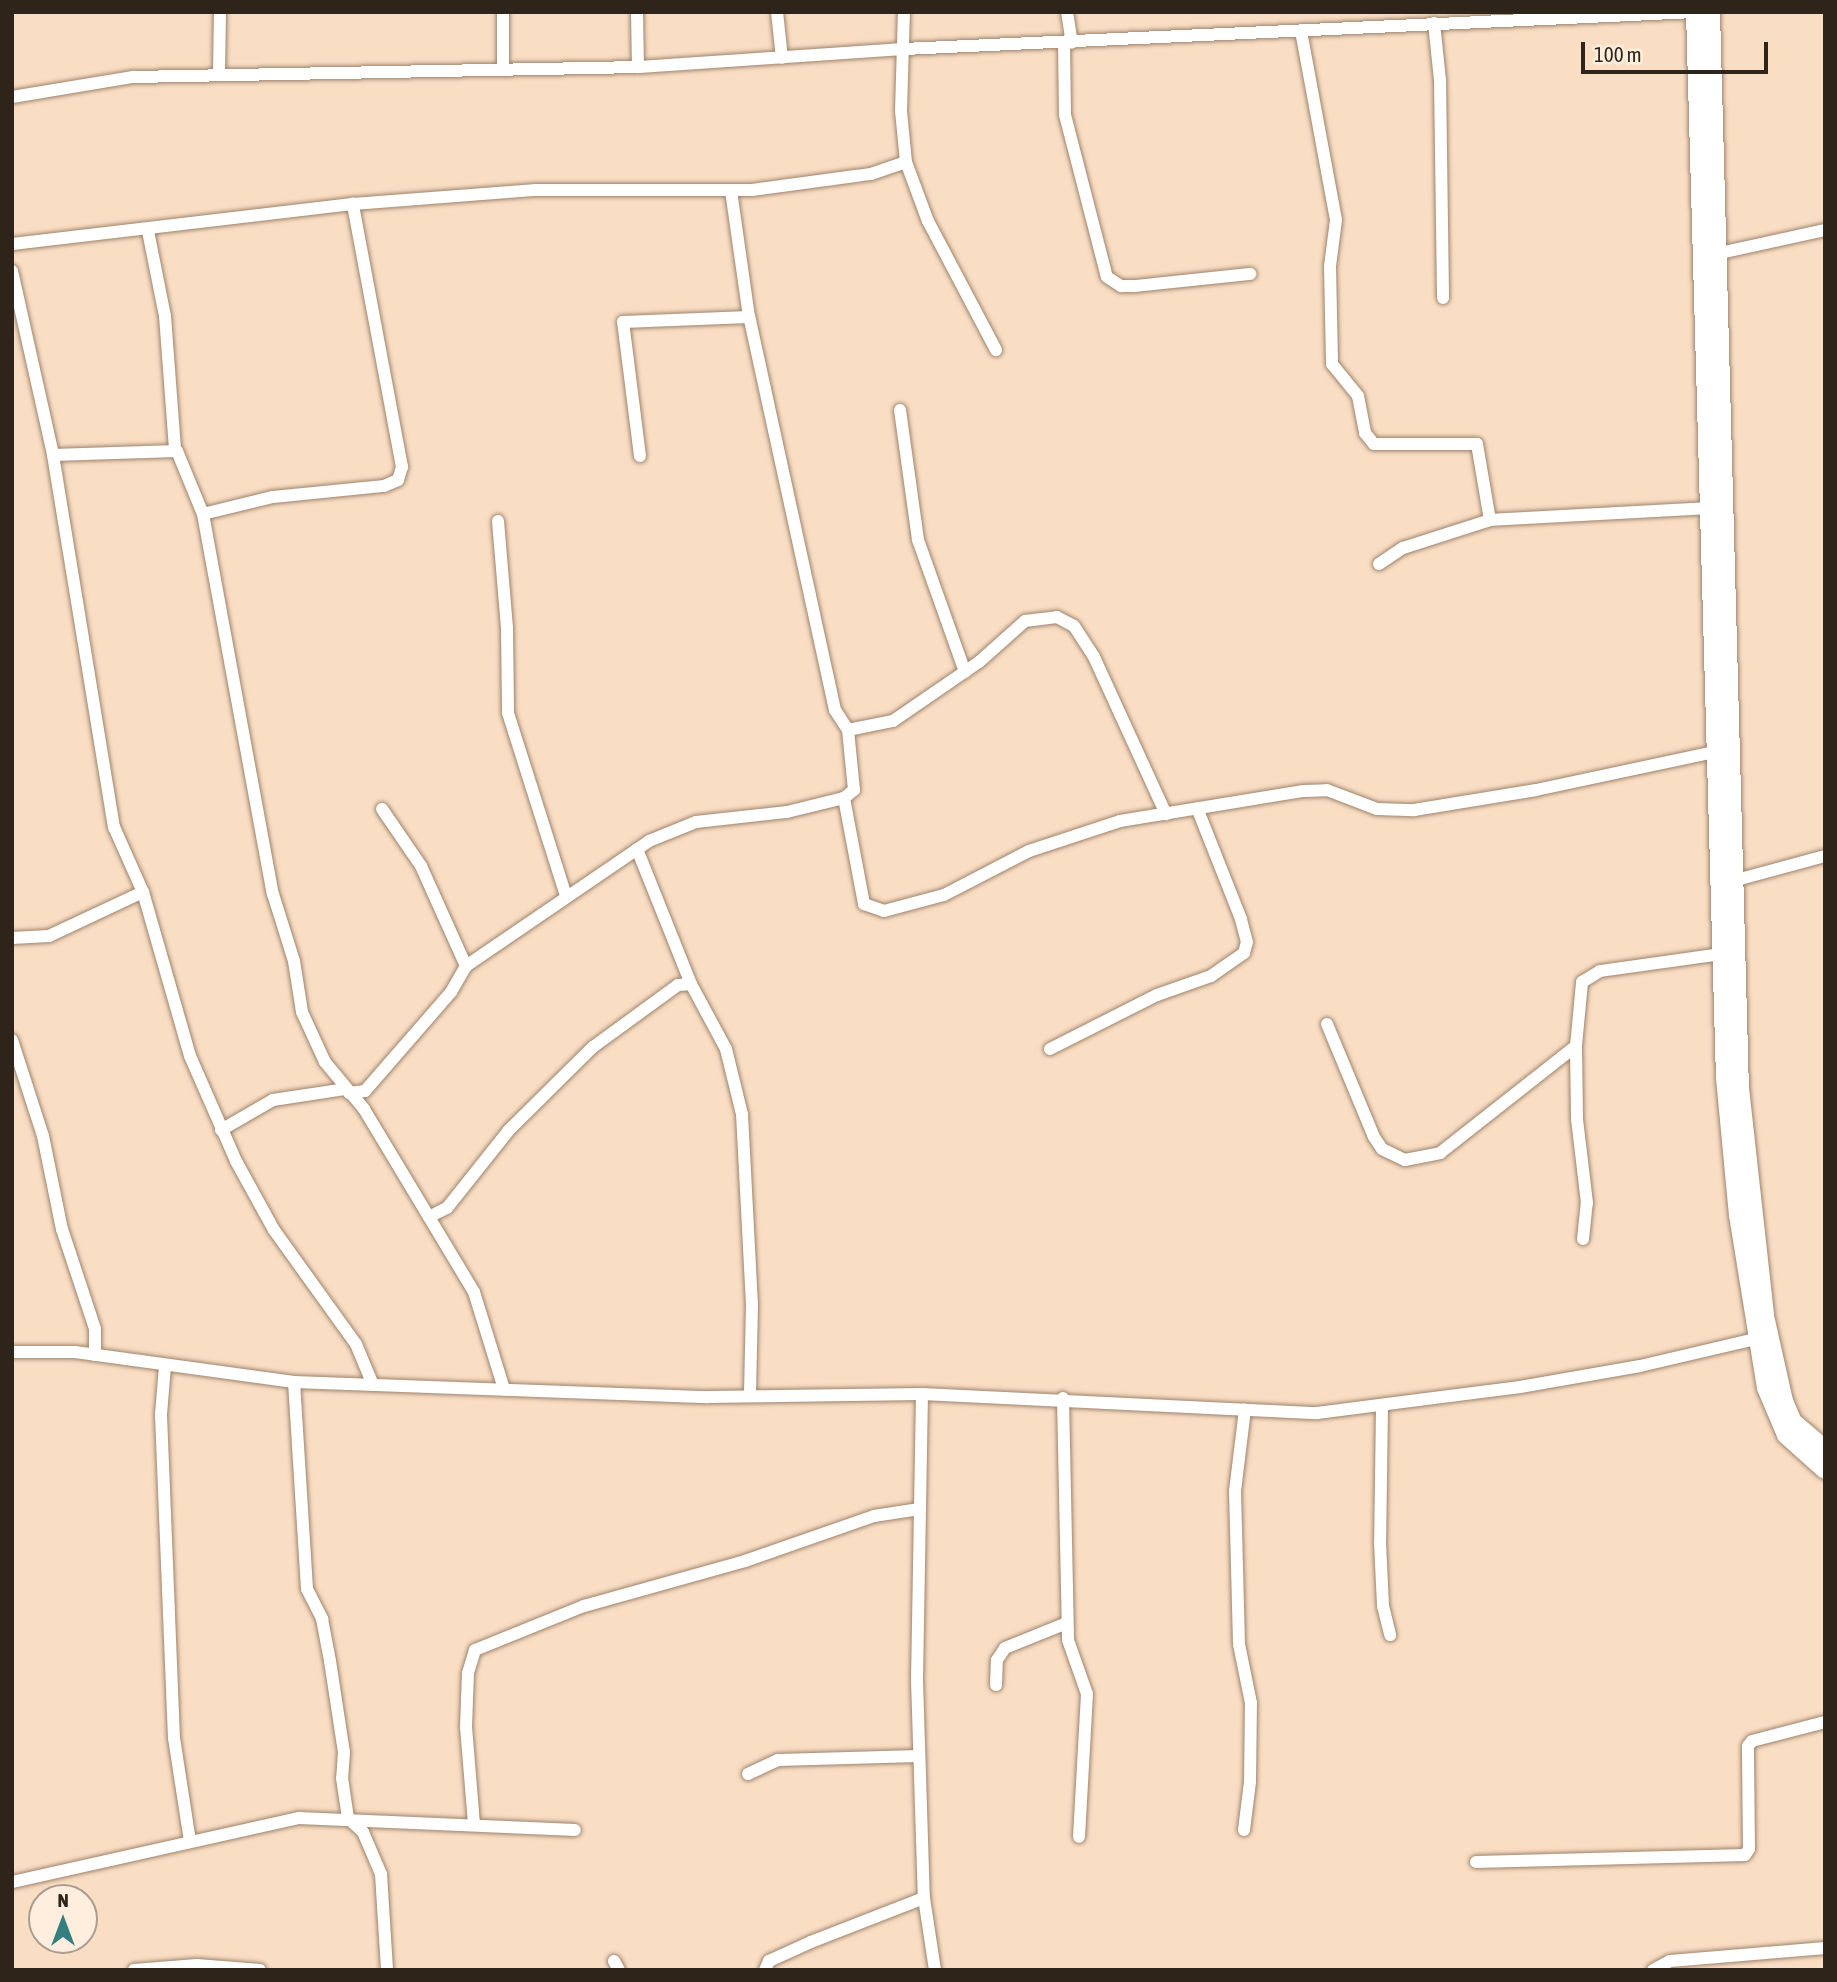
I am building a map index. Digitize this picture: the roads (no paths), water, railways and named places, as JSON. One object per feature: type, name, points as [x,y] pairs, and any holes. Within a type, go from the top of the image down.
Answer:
[{"type":"main road","points":[[1695,12],[1711,266],[1740,1088],[1765,1316],[1793,1422],[1825,1450]]},
{"type":"main road","points":[[1711,12],[1709,508],[1725,1078],[1755,1339],[1776,1416],[1803,1454],[1825,1470]]},
{"type":"street","points":[[219,74],[220,12]]},
{"type":"street","points":[[503,12],[503,68]]},
{"type":"street","points":[[637,12],[638,67]]},
{"type":"street","points":[[777,12],[782,58]]},
{"type":"street","points":[[904,12],[901,111],[906,162],[928,221],[996,350]]},
{"type":"street","points":[[1067,12],[1067,128],[1107,276],[1121,286],[1135,286],[1250,274]]},
{"type":"street","points":[[12,97],[134,77],[638,67],[904,49],[1695,12]]},
{"type":"street","points":[[1434,23],[1440,80],[1443,299]]},
{"type":"street","points":[[1301,31],[1336,220],[1330,266],[1332,364],[1358,396],[1365,433],[1374,444],[1477,444],[1490,520]]},
{"type":"street","points":[[12,244],[148,231],[353,204],[536,190],[731,190],[871,174],[906,162]]},
{"type":"street","points":[[221,1130],[273,1100],[365,1091],[451,992],[466,966],[579,886],[637,849],[696,822],[787,812],[844,798],[854,790],[848,730],[835,710],[749,317],[731,190]]},
{"type":"street","points":[[203,514],[273,497],[383,486],[398,480],[402,467],[353,204]]},
{"type":"street","points":[[1711,266],[1825,230]]},
{"type":"street","points":[[148,231],[165,316],[174,450],[185,463],[203,514],[273,894],[294,961],[302,1012],[325,1062],[348,1091],[429,1217],[481,1308],[504,1389]]},
{"type":"street","points":[[12,271],[53,455],[94,718],[110,782],[112,818],[143,892],[181,1032],[221,1130],[274,1230],[344,1325],[370,1371],[373,1385]]},
{"type":"street","points":[[640,456],[623,323],[749,317]]},
{"type":"street","points":[[900,410],[918,540],[965,672]]},
{"type":"street","points":[[53,455],[174,450]]},
{"type":"street","points":[[1379,564],[1403,548],[1490,520],[1709,508]]},
{"type":"street","points":[[498,521],[507,628],[508,713],[562,874],[566,896]]},
{"type":"street","points":[[848,730],[893,721],[965,672],[1026,621],[1042,616],[1065,619],[1094,657],[1166,814]]},
{"type":"street","points":[[844,798],[864,904],[876,911],[944,895],[1029,851],[1081,832],[1197,808],[1277,793],[1327,790],[1371,808],[1414,810],[1536,790],[1715,752]]},
{"type":"street","points":[[1050,1049],[1157,995],[1211,976],[1244,953],[1247,942],[1241,919],[1197,808]]},
{"type":"street","points":[[383,809],[421,866],[466,966]]},
{"type":"street","points":[[637,849],[691,984],[726,1049],[742,1114],[751,1305],[750,1396]]},
{"type":"street","points":[[1733,881],[1825,856]]},
{"type":"street","points":[[562,874],[579,886]]},
{"type":"street","points":[[12,938],[49,936],[143,892]]},
{"type":"street","points":[[1583,1239],[1587,1203],[1577,1119],[1576,1006],[1585,978],[1600,971],[1721,954]]},
{"type":"street","points":[[429,1217],[447,1208],[509,1130],[593,1047],[678,985],[691,984]]},
{"type":"street","points":[[1327,1024],[1374,1137],[1382,1149],[1405,1160],[1440,1153],[1576,1046]]},
{"type":"street","points":[[12,1040],[43,1136],[62,1229],[95,1329],[95,1355]]},
{"type":"street","points":[[12,1352],[95,1355],[294,1382],[750,1396],[922,1394],[1063,1398],[1317,1413],[1382,1407],[1626,1368],[1755,1339]]},
{"type":"street","points":[[165,1366],[161,1415],[174,1738],[190,1841]]},
{"type":"street","points":[[294,1382],[307,1590],[322,1619],[330,1661],[344,1752],[342,1778],[348,1818],[363,1832],[381,1874],[387,1970]]},
{"type":"street","points":[[922,1394],[919,1756],[924,1898],[935,1970]]},
{"type":"street","points":[[1063,1398],[1067,1623],[1070,1658],[1087,1694],[1079,1837]]},
{"type":"street","points":[[1382,1407],[1380,1542],[1390,1634]]},
{"type":"street","points":[[1244,1830],[1250,1782],[1251,1703],[1239,1644],[1235,1491],[1245,1410]]},
{"type":"street","points":[[474,1824],[466,1727],[468,1673],[475,1650],[584,1606],[745,1561],[874,1516],[919,1509]]},
{"type":"street","points":[[996,1685],[997,1660],[1005,1648],[1067,1623]]},
{"type":"street","points":[[1476,1862],[1745,1855],[1749,1849],[1748,1746],[1752,1741],[1825,1721]]},
{"type":"street","points":[[748,1774],[778,1760],[919,1756]]},
{"type":"street","points":[[12,1882],[299,1818],[348,1818],[575,1830]]},
{"type":"street","points":[[765,1970],[769,1961],[810,1942],[924,1898]]},
{"type":"street","points":[[1653,1970],[1670,1961],[1825,1948]]},
{"type":"street","points":[[134,1970],[197,1965],[260,1970]]}]
